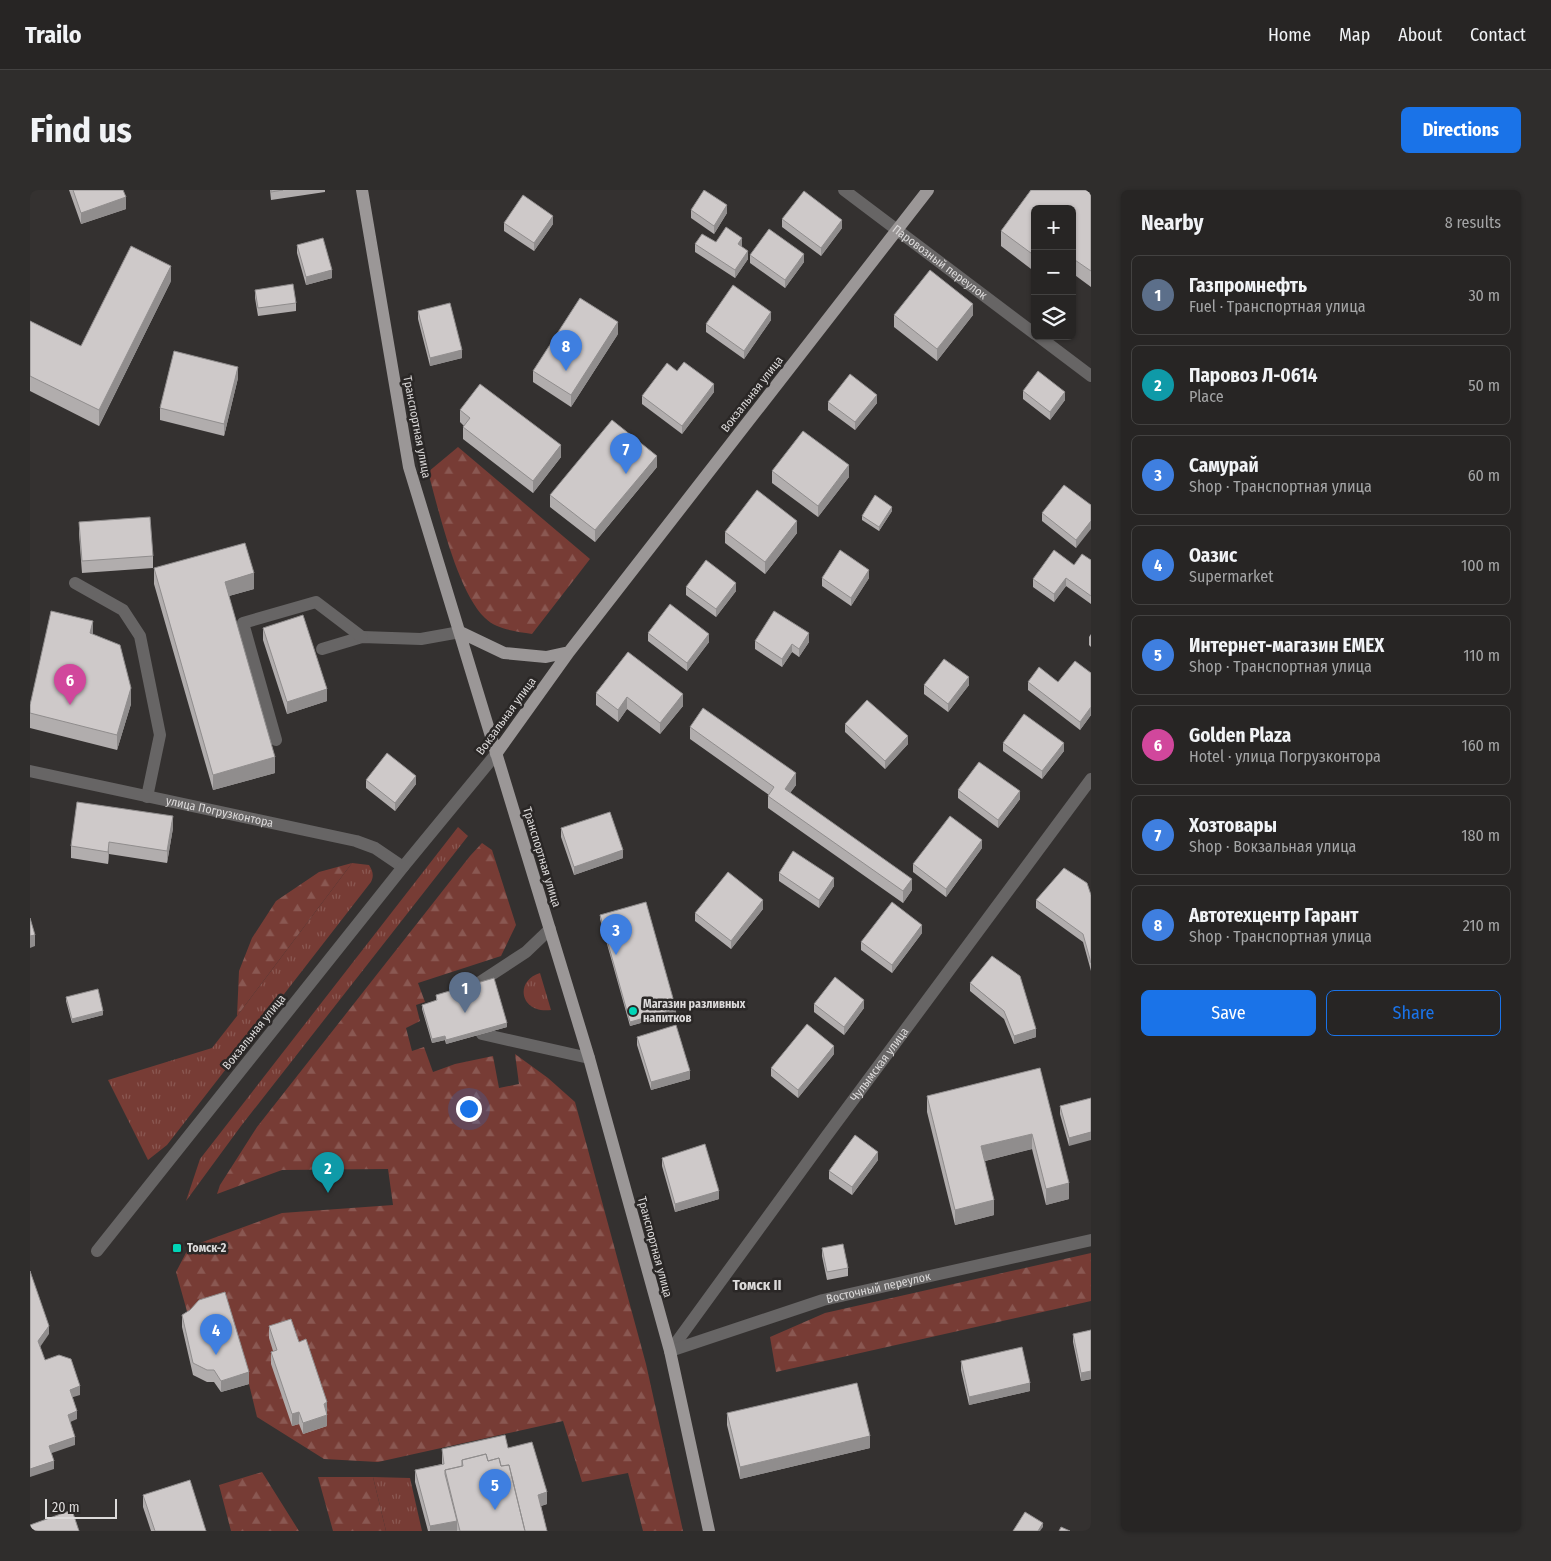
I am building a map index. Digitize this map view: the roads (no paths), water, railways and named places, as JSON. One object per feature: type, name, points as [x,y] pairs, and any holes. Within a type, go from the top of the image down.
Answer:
[{"type":"main road","name":"Транспортная улица","points":[[362,190],[409,467],[589,1058],[670,1351],[709,1531]]},
{"type":"main road","name":"Вокзальная улица","points":[[496,754],[569,652],[928,190]]},
{"type":"main road","points":[[460,632],[504,653],[546,658],[569,652]]},
{"type":"street","name":"Паровозный переулок","points":[[844,190],[1031,331]]},
{"type":"street","points":[[1043,340],[1091,376]]},
{"type":"street","points":[[75,583],[123,610],[140,636],[160,735],[147,797]]},
{"type":"street","points":[[276,740],[243,623],[316,602],[362,637]]},
{"type":"street","points":[[322,650],[362,637],[420,639],[460,632]]},
{"type":"street","name":"Вокзальная улица","points":[[97,1251],[403,867],[496,754]]},
{"type":"street","name":"улица Погрузконтора","points":[[30,771],[356,841],[375,848],[403,867]]},
{"type":"street","name":"Чулымская улица","points":[[670,1351],[825,1138],[1091,780]]},
{"type":"street","points":[[468,990],[526,952],[550,929]]},
{"type":"street","points":[[482,1034],[589,1058]]},
{"type":"street","name":"Восточный переулок","points":[[670,1351],[823,1300],[1091,1240]]},
{"type":"place","name":"Автотехцентр Гарант","points":[[566,371]]},
{"type":"place","name":"Хозтовары","points":[[626,474]]},
{"type":"place","name":"Golden Plaza","points":[[70,705]]},
{"type":"place","name":"Самурай","points":[[616,955]]},
{"type":"place","name":"Магазин разливных напитков","points":[[633,1011]]},
{"type":"place","name":"Газпромнефть","points":[[465,1013]]},
{"type":"place","name":"Паровоз Л-0614","points":[[328,1193]]},
{"type":"place","name":"Томск-2","points":[[177,1248]]},
{"type":"place","name":"Оазис","points":[[216,1355]]},
{"type":"place","name":"Интернет-магазин EMEX","points":[[495,1510]]},
{"type":"district","name":"Томск II","points":[[757,1285]]}]
